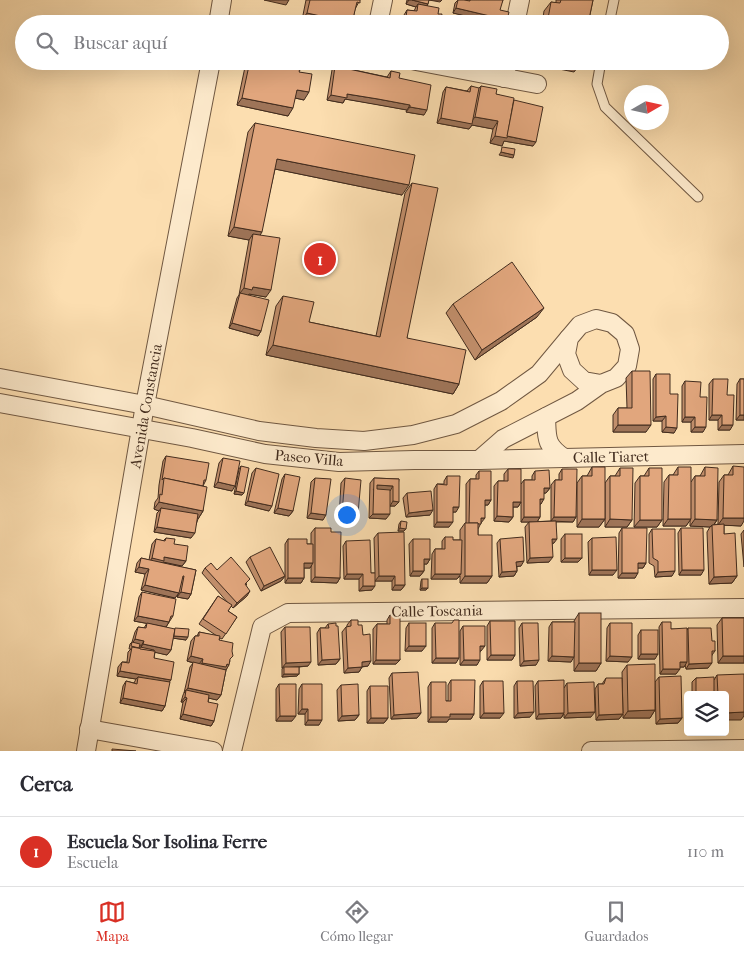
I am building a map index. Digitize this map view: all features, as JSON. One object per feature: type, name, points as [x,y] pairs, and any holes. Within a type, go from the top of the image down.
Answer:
[{"type":"street","points":[[220,15],[222,0]]},
{"type":"street","points":[[380,15],[383,0]]},
{"type":"street","points":[[517,15],[520,0]]},
{"type":"street","name":"Avenida Constancia","points":[[86,751],[145,405],[208,70]]},
{"type":"street","points":[[506,70],[537,84]]},
{"type":"street","name":"Paseo Villa","points":[[0,378],[145,405],[259,431],[316,438],[364,441],[412,435],[456,424],[500,401],[539,374],[580,325],[596,319],[612,322],[625,334],[630,349],[627,366],[616,378],[600,384],[578,401],[503,439],[478,460],[339,462],[264,454],[0,403]]},
{"type":"street","points":[[569,338],[566,354],[572,370],[584,381],[600,384]]},
{"type":"street","points":[[546,417],[547,438],[553,450],[564,458]]},
{"type":"street","name":"Calle Tiaret","points":[[478,460],[744,454]]},
{"type":"street","name":"Calle Toscania","points":[[232,751],[262,627],[288,613],[744,608]]},
{"type":"street","points":[[89,729],[213,751]]},
{"type":"street","points":[[591,751],[744,749]]},
{"type":"lane","points":[[611,15],[614,0]]},
{"type":"lane","points":[[599,70],[597,84],[605,107],[698,197]]},
{"type":"building","points":[[310,0],[360,0],[360,3],[357,2],[354,15],[316,15],[307,13]]},
{"type":"building","points":[[412,0],[429,0],[428,4]]},
{"type":"building","points":[[458,0],[503,0],[500,10],[509,12],[508,15],[486,15],[456,8]]},
{"type":"building","points":[[561,0],[593,0],[590,15],[549,15],[551,2],[560,3]]},
{"type":"building","points":[[418,4],[439,8],[438,14],[442,14],[406,15],[407,10],[417,11]]},
{"type":"building","points":[[248,70],[300,70],[299,72],[312,74],[309,92],[297,90],[293,108],[242,98]]},
{"type":"building","points":[[334,70],[353,70],[390,78],[391,71],[400,73],[399,78],[431,85],[427,110],[410,107],[410,105],[347,94],[347,98],[331,95]]},
{"type":"building","points":[[471,86],[479,88],[472,124],[441,118],[446,87],[470,92]]},
{"type":"building","points":[[481,86],[497,89],[496,94],[514,98],[507,138],[495,136],[498,121],[475,117]]},
{"type":"building","points":[[514,100],[543,107],[536,142],[507,136]]},
{"type":"building","points":[[255,123],[415,155],[409,185],[277,159],[262,232],[234,227]]},
{"type":"building","points":[[502,147],[515,149],[514,155],[501,152]]},
{"type":"building","points":[[412,183],[438,188],[407,338],[466,350],[459,384],[273,345],[283,296],[314,302],[309,322],[380,337]]},
{"type":"building","points":[[253,234],[280,238],[271,290],[253,287],[252,290],[244,288]]},
{"type":"building","points":[[512,262],[544,308],[482,350],[453,304]]},
{"type":"building","points":[[240,293],[269,300],[261,331],[232,323]]},
{"type":"building","points":[[632,371],[650,371],[651,425],[618,425],[618,408],[632,408]]},
{"type":"building","points":[[656,374],[670,374],[670,394],[678,394],[677,428],[666,427],[666,416],[656,417]]},
{"type":"building","points":[[713,379],[728,379],[727,395],[734,395],[733,425],[722,425],[722,415],[712,415]]},
{"type":"building","points":[[740,379],[744,379],[744,415],[740,415]]},
{"type":"building","points":[[685,381],[701,382],[700,397],[707,397],[706,427],[695,427],[695,417],[685,417]]},
{"type":"building","points":[[166,456],[209,463],[203,486],[164,478],[162,480]]},
{"type":"building","points":[[223,458],[240,461],[235,486],[218,482]]},
{"type":"building","points":[[241,466],[249,468],[244,493],[236,491]]},
{"type":"building","points":[[733,466],[744,467],[744,518],[723,518],[724,475],[733,475]]},
{"type":"building","points":[[592,467],[605,467],[605,519],[582,519],[582,476],[592,476]]},
{"type":"building","points":[[678,467],[691,467],[691,519],[668,519],[669,475],[678,475]]},
{"type":"building","points":[[705,467],[718,468],[717,520],[695,519],[695,476],[705,476]]},
{"type":"building","points":[[256,468],[279,474],[272,506],[248,501]]},
{"type":"building","points":[[620,468],[633,468],[632,520],[610,519],[610,476],[620,476]]},
{"type":"building","points":[[649,468],[662,468],[662,520],[640,520],[640,476],[649,476]]},
{"type":"building","points":[[508,469],[521,469],[521,502],[513,502],[513,517],[497,516],[498,481],[508,481]]},
{"type":"building","points":[[562,469],[577,469],[576,517],[554,517],[555,480],[562,480]]},
{"type":"building","points":[[549,470],[550,488],[544,488],[544,499],[540,499],[540,517],[524,517],[524,480],[535,480],[535,471]]},
{"type":"building","points":[[479,471],[491,471],[491,500],[485,500],[485,518],[481,518],[481,524],[469,523],[470,479],[479,479]]},
{"type":"building","points":[[285,474],[300,477],[293,511],[278,508]]},
{"type":"building","points":[[447,476],[460,476],[459,507],[453,507],[453,522],[437,522],[437,484],[447,485]]},
{"type":"building","points":[[164,478],[207,487],[203,511],[159,502],[160,494],[162,495]]},
{"type":"building","points":[[315,478],[331,479],[326,515],[311,513]]},
{"type":"building","points":[[345,478],[361,480],[358,514],[342,513]]},
{"type":"building","points":[[374,478],[399,479],[399,502],[393,501],[393,486],[377,485],[377,489],[390,490],[390,514],[373,514]]},
{"type":"building","points":[[431,491],[433,510],[409,513],[407,493]]},
{"type":"building","points":[[161,508],[198,514],[195,533],[157,527]]},
{"type":"building","points":[[401,521],[407,522],[406,529],[400,528]]},
{"type":"building","points":[[556,521],[557,539],[552,539],[553,557],[530,558],[529,522]]},
{"type":"building","points":[[465,523],[478,523],[478,535],[492,535],[492,576],[465,576]]},
{"type":"building","points":[[724,524],[724,534],[735,533],[737,576],[714,577],[712,525]]},
{"type":"building","points":[[315,528],[331,528],[331,532],[341,532],[340,578],[315,577]]},
{"type":"building","points":[[622,528],[647,528],[646,563],[638,563],[638,573],[622,573]]},
{"type":"building","points":[[681,528],[703,528],[704,570],[682,570]]},
{"type":"building","points":[[652,529],[675,529],[675,571],[658,572],[658,561],[653,558]]},
{"type":"building","points":[[404,532],[405,585],[395,585],[395,576],[379,576],[378,533]]},
{"type":"building","points":[[565,534],[582,534],[582,558],[565,558]]},
{"type":"building","points":[[445,537],[453,537],[453,540],[462,540],[461,574],[435,574],[435,549],[445,549]]},
{"type":"building","points":[[523,537],[524,561],[516,562],[517,571],[502,572],[500,539]]},
{"type":"building","points":[[616,537],[617,570],[592,570],[592,538]]},
{"type":"building","points":[[166,538],[175,539],[174,544],[188,546],[186,561],[164,557],[164,561],[152,558],[156,539],[165,541]]},
{"type":"building","points":[[288,539],[307,539],[307,544],[313,544],[313,563],[304,563],[304,578],[288,578]]},
{"type":"building","points":[[413,539],[430,539],[430,559],[424,559],[424,571],[413,571]]},
{"type":"building","points":[[370,540],[371,573],[375,573],[375,586],[363,586],[363,574],[347,574],[346,541]]},
{"type":"building","points":[[270,547],[285,576],[264,586],[250,557]]},
{"type":"building","points":[[231,557],[250,579],[245,584],[250,591],[237,603],[205,568],[211,563],[217,570]]},
{"type":"building","points":[[141,558],[196,570],[191,594],[181,592],[184,576],[179,593],[145,585],[149,569],[139,567]]},
{"type":"building","points":[[422,579],[428,579],[428,588],[422,588]]},
{"type":"building","points":[[142,592],[176,599],[173,616],[171,616],[169,622],[138,616]]},
{"type":"building","points":[[218,596],[232,605],[228,611],[237,617],[226,634],[203,619]]},
{"type":"building","points":[[579,613],[601,613],[601,663],[579,663]]},
{"type":"building","points":[[390,615],[400,615],[400,660],[376,660],[377,624],[390,624]]},
{"type":"building","points":[[722,618],[744,618],[744,656],[723,656]]},
{"type":"building","points":[[351,620],[358,620],[358,625],[362,625],[363,635],[370,634],[371,661],[362,662],[362,667],[348,668],[346,627],[351,626]]},
{"type":"building","points":[[454,620],[459,620],[459,658],[436,658],[435,623],[452,623]]},
{"type":"building","points":[[490,621],[515,621],[515,655],[491,655]]},
{"type":"building","points":[[552,622],[575,622],[574,657],[552,656]]},
{"type":"building","points":[[662,622],[671,622],[671,629],[687,628],[687,662],[680,662],[680,669],[663,669]]},
{"type":"building","points":[[147,623],[175,629],[171,650],[143,644],[144,641],[135,639],[138,627],[146,628]]},
{"type":"building","points":[[336,623],[336,626],[338,626],[340,659],[322,660],[320,628],[329,628],[328,624]]},
{"type":"building","points":[[409,623],[426,623],[426,646],[409,646]]},
{"type":"building","points":[[522,623],[538,623],[539,660],[524,661]]},
{"type":"building","points":[[610,623],[632,623],[632,657],[610,656]]},
{"type":"building","points":[[463,626],[485,626],[485,646],[480,646],[480,660],[464,660]]},
{"type":"building","points":[[285,627],[310,627],[311,662],[286,663]]},
{"type":"building","points":[[175,628],[189,629],[188,637],[174,636]]},
{"type":"building","points":[[688,628],[711,628],[712,641],[715,641],[715,651],[712,651],[712,663],[689,664]]},
{"type":"building","points":[[641,630],[658,630],[658,654],[641,654]]},
{"type":"building","points":[[199,632],[220,636],[219,640],[233,643],[233,656],[230,659],[229,665],[227,664],[226,667],[202,663],[203,659],[191,656],[195,636],[199,636]]},
{"type":"building","points":[[132,642],[140,644],[139,648],[131,646]]},
{"type":"building","points":[[132,647],[155,651],[154,658],[174,662],[171,680],[120,671],[122,662],[129,663]]},
{"type":"building","points":[[140,647],[154,650],[154,651],[140,649]]},
{"type":"building","points":[[193,662],[226,670],[221,695],[188,688]]},
{"type":"building","points":[[655,664],[655,710],[628,711],[627,665]]},
{"type":"building","points":[[284,667],[299,667],[299,674],[284,674]]},
{"type":"building","points":[[418,672],[421,713],[394,715],[392,673]]},
{"type":"building","points":[[744,674],[744,712],[729,713],[729,691],[718,691],[717,675]]},
{"type":"building","points":[[681,676],[682,718],[660,719],[659,677]]},
{"type":"building","points":[[138,677],[170,682],[165,706],[123,698],[126,681],[137,684]]},
{"type":"building","points":[[714,677],[714,691],[696,691],[696,678]]},
{"type":"building","points":[[606,678],[622,678],[623,714],[599,715],[598,684],[604,684]]},
{"type":"building","points":[[451,680],[475,680],[474,714],[450,714],[450,717],[431,717],[431,682],[446,682],[446,701],[451,701]]},
{"type":"building","points":[[564,680],[564,713],[539,714],[538,681]]},
{"type":"building","points":[[483,681],[503,681],[504,713],[484,713]]},
{"type":"building","points":[[517,681],[533,681],[534,712],[518,713]]},
{"type":"building","points":[[594,682],[595,712],[568,713],[567,683]]},
{"type":"building","points":[[279,684],[296,684],[296,716],[280,716]]},
{"type":"building","points":[[302,684],[322,684],[322,720],[308,720],[308,709],[302,709]]},
{"type":"building","points":[[358,684],[359,715],[342,716],[341,685]]},
{"type":"building","points":[[370,686],[388,686],[388,718],[371,718]]},
{"type":"building","points":[[186,690],[209,695],[208,702],[218,704],[214,721],[183,714],[187,698],[185,697]]},
{"type":"building","points":[[112,749],[136,751],[112,751]]},
{"type":"place","name":"Escuela Sor Isolina Ferre","points":[[320,259]]}]
